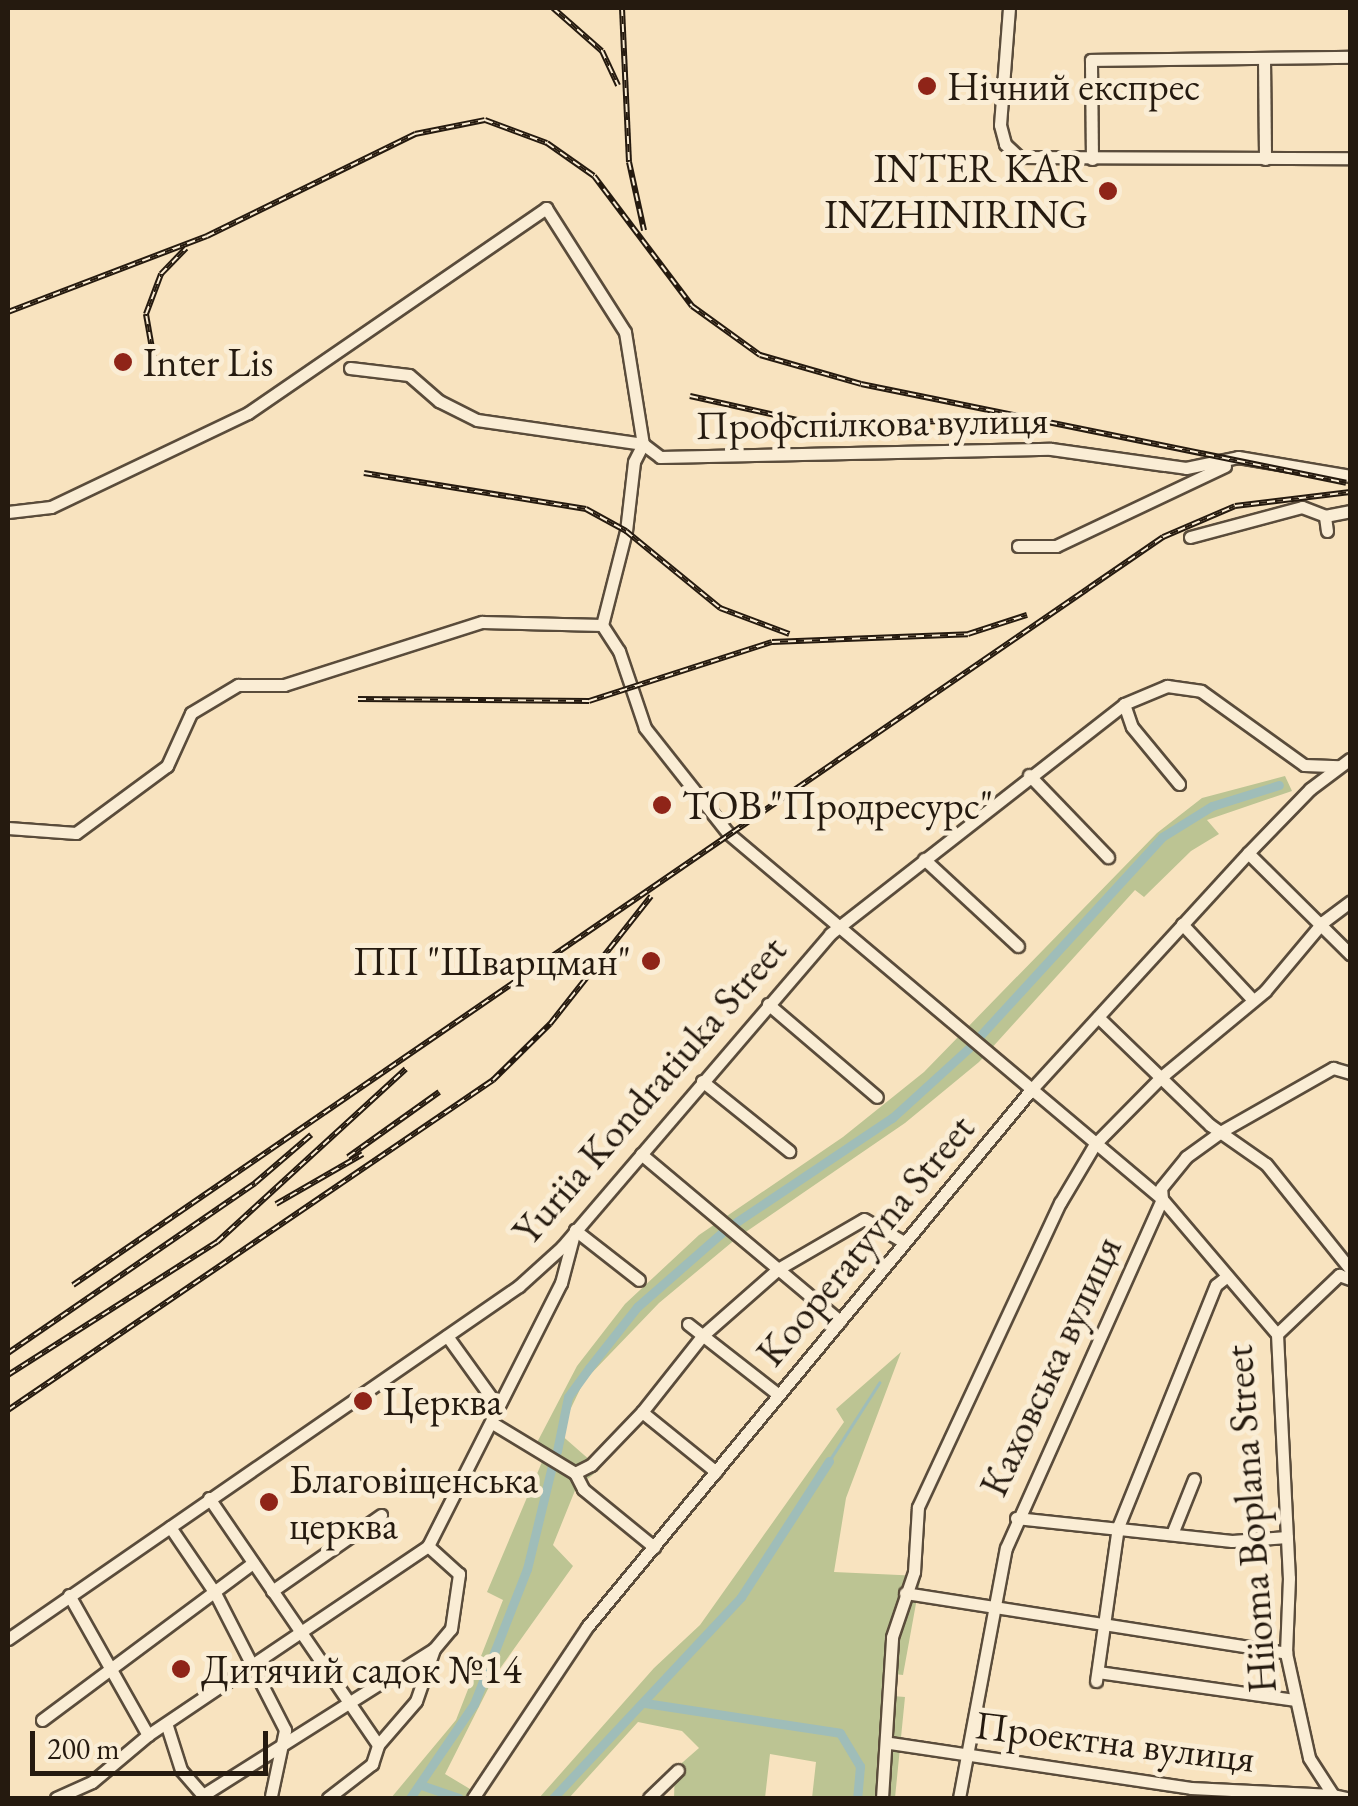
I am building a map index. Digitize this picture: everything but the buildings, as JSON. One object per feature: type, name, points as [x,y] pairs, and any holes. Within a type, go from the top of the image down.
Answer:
[{"type":"street","points":[[1010,8],[1000,125],[1005,144],[1034,160],[1350,158]]},
{"type":"street","points":[[1092,159],[1091,60],[1350,57]]},
{"type":"street","points":[[1264,59],[1264,159]]},
{"type":"street","points":[[8,512],[51,506],[248,412],[546,208],[625,332],[643,444],[634,462],[626,531],[602,624],[482,622],[284,685],[238,685],[191,713],[168,766],[76,833],[8,828]]},
{"type":"street","name":"Профспілкова вулиця","points":[[350,368],[409,375],[439,401],[478,420],[643,444],[660,457],[1051,449],[1186,468],[1229,464],[1238,457],[1350,476]]},
{"type":"street","points":[[1018,546],[1056,546],[1229,464]]},
{"type":"street","points":[[1190,537],[1302,507],[1326,516],[1350,511]]},
{"type":"street","points":[[1326,516],[1327,531]]},
{"type":"street","name":"Hiioma Boplana Street","points":[[602,624],[619,651],[645,728],[671,766],[728,833],[835,929],[1162,1200],[1278,1334],[1286,1653],[1309,1758],[1339,1796]]},
{"type":"street","name":"Yuriia Kondratiuka Street","points":[[8,1639],[519,1286],[575,1230],[835,929],[1124,704],[1167,686],[1201,691],[1304,765]]},
{"type":"street","points":[[1124,704],[1132,728],[1179,784]]},
{"type":"street","points":[[1310,789],[1304,765],[1345,762]]},
{"type":"street","name":"Kooperatyvna Street","points":[[473,1798],[587,1628],[1030,1092],[1248,853],[1310,789],[1345,762]]},
{"type":"street","points":[[1029,775],[1108,857]]},
{"type":"street","points":[[1248,853],[1323,922],[1350,954]]},
{"type":"street","points":[[924,859],[1018,946]]},
{"type":"street","points":[[882,1798],[890,1742],[892,1638],[906,1593],[918,1507],[1060,1203],[1095,1144],[1160,1078],[1292,963],[1323,922],[1350,902]]},
{"type":"street","points":[[1182,924],[1251,998]]},
{"type":"street","points":[[768,1004],[877,1097]]},
{"type":"street","points":[[1098,1017],[1160,1078],[1266,1164],[1350,1269]]},
{"type":"street","name":"Каховська вулиця","points":[[959,1798],[1016,1518],[1162,1200],[1161,1188],[1186,1157],[1222,1130],[1350,1058]]},
{"type":"street","points":[[1333,1068],[1350,1073]]},
{"type":"street","points":[[702,1081],[789,1151]]},
{"type":"street","points":[[641,1154],[840,1321]]},
{"type":"street","points":[[575,1473],[591,1466],[642,1412],[703,1335],[778,1269],[864,1220],[904,1242]]},
{"type":"street","points":[[56,1798],[92,1782],[148,1735],[168,1726],[428,1546],[494,1424],[498,1408],[561,1283],[575,1230],[639,1280]]},
{"type":"street","points":[[1278,1334],[1339,1275],[1350,1279]]},
{"type":"street","points":[[1227,1276],[1216,1286],[1118,1527],[1097,1676],[1294,1700]]},
{"type":"street","points":[[688,1324],[779,1395]]},
{"type":"street","points":[[447,1336],[498,1408]]},
{"type":"street","points":[[642,1412],[716,1472]]},
{"type":"street","points":[[494,1424],[575,1473],[583,1489],[654,1547]]},
{"type":"street","points":[[1172,1534],[1194,1479]]},
{"type":"street","points":[[209,1498],[378,1745]]},
{"type":"street","points":[[272,1591],[381,1515]]},
{"type":"street","points":[[1016,1518],[1232,1540],[1286,1537]]},
{"type":"street","points":[[170,1526],[215,1593],[287,1743],[272,1797]]},
{"type":"street","points":[[168,1726],[195,1792],[215,1792],[434,1649],[451,1630],[459,1584],[458,1574],[428,1546]]},
{"type":"street","points":[[42,1720],[253,1562]]},
{"type":"street","points":[[906,1593],[1286,1653]]},
{"type":"street","points":[[70,1595],[148,1735]]},
{"type":"street","points":[[328,1798],[372,1764],[378,1745],[416,1701],[434,1649]]},
{"type":"street","name":"Проектна вулиця","points":[[890,1742],[1202,1794],[1339,1796]]},
{"type":"street","points":[[253,1768],[272,1797]]},
{"type":"street","points":[[649,1798],[678,1770]]},
{"type":"green space","points":[[1285,776],[1292,791],[1207,820],[1219,834],[1191,851],[1144,897],[1135,890],[979,1062],[905,1123],[737,1238],[659,1303],[584,1381],[559,1433],[600,1469],[576,1488],[553,1545],[573,1566],[494,1677],[445,1774],[485,1798],[391,1798],[456,1720],[503,1600],[487,1592],[542,1462],[531,1454],[577,1366],[625,1304],[699,1235],[843,1137],[924,1072],[1157,833],[1202,798]]},
{"type":"green space","points":[[901,1352],[846,1498],[834,1572],[921,1576],[903,1675],[894,1674],[892,1696],[905,1697],[895,1798],[812,1798],[816,1762],[770,1754],[765,1798],[674,1798],[675,1769],[699,1748],[682,1731],[638,1722],[569,1798],[539,1798],[654,1668],[700,1625],[844,1422],[836,1409]]},
{"type":"waterway","points":[[978,1038],[1162,837],[1212,806],[1279,785]]},
{"type":"waterway","points":[[735,1223],[892,1118],[969,1048]]},
{"type":"waterway","points":[[557,1451],[568,1397],[589,1368],[637,1307],[725,1230]]},
{"type":"waterway","points":[[829,1461],[879,1383]]},
{"type":"waterway","points":[[553,1798],[741,1597],[829,1461]]},
{"type":"waterway","points":[[410,1798],[474,1704],[527,1569],[552,1466]]},
{"type":"waterway","points":[[645,1703],[840,1733],[860,1766],[857,1798]]},
{"type":"waterway","points":[[421,1785],[459,1798]]},
{"type":"railway","points":[[553,8],[602,51],[618,85]]},
{"type":"railway","points":[[622,8],[629,162],[644,230]]},
{"type":"railway","points":[[8,312],[207,236],[415,134],[485,120],[547,143],[594,176],[692,306],[760,355],[861,384],[1346,483]]},
{"type":"railway","points":[[156,371],[146,314],[161,274],[186,248]]},
{"type":"railway","points":[[690,396],[824,426],[989,419]]},
{"type":"railway","points":[[364,473],[586,509],[626,531],[720,608],[789,634]]},
{"type":"railway","points":[[73,1285],[1163,537],[1235,506],[1350,492]]},
{"type":"railway","points":[[358,699],[589,701],[772,642],[968,634],[1027,615]]},
{"type":"railway","points":[[8,1410],[493,1080],[550,1024],[651,896]]},
{"type":"railway","points":[[8,1375],[217,1242],[406,1069]]},
{"type":"railway","points":[[348,1157],[439,1092]]},
{"type":"railway","points":[[8,1353],[255,1183],[311,1135]]},
{"type":"railway","points":[[276,1204],[363,1154]]},
{"type":"place","name":"Нічний експрес","points":[[927,86]]},
{"type":"place","name":"INTER KAR INZHINIRING","points":[[1108,191]]},
{"type":"place","name":"Inter Lis","points":[[123,362]]},
{"type":"place","name":"ТОВ \"Продресурс\"","points":[[662,805]]},
{"type":"place","name":"ПП \"Шварцман\"","points":[[651,961]]},
{"type":"place","name":"Церква","points":[[363,1401]]},
{"type":"place","name":"Благовіщенська церква","points":[[269,1502]]},
{"type":"place","name":"Дитячий садок №14","points":[[181,1669]]}]
